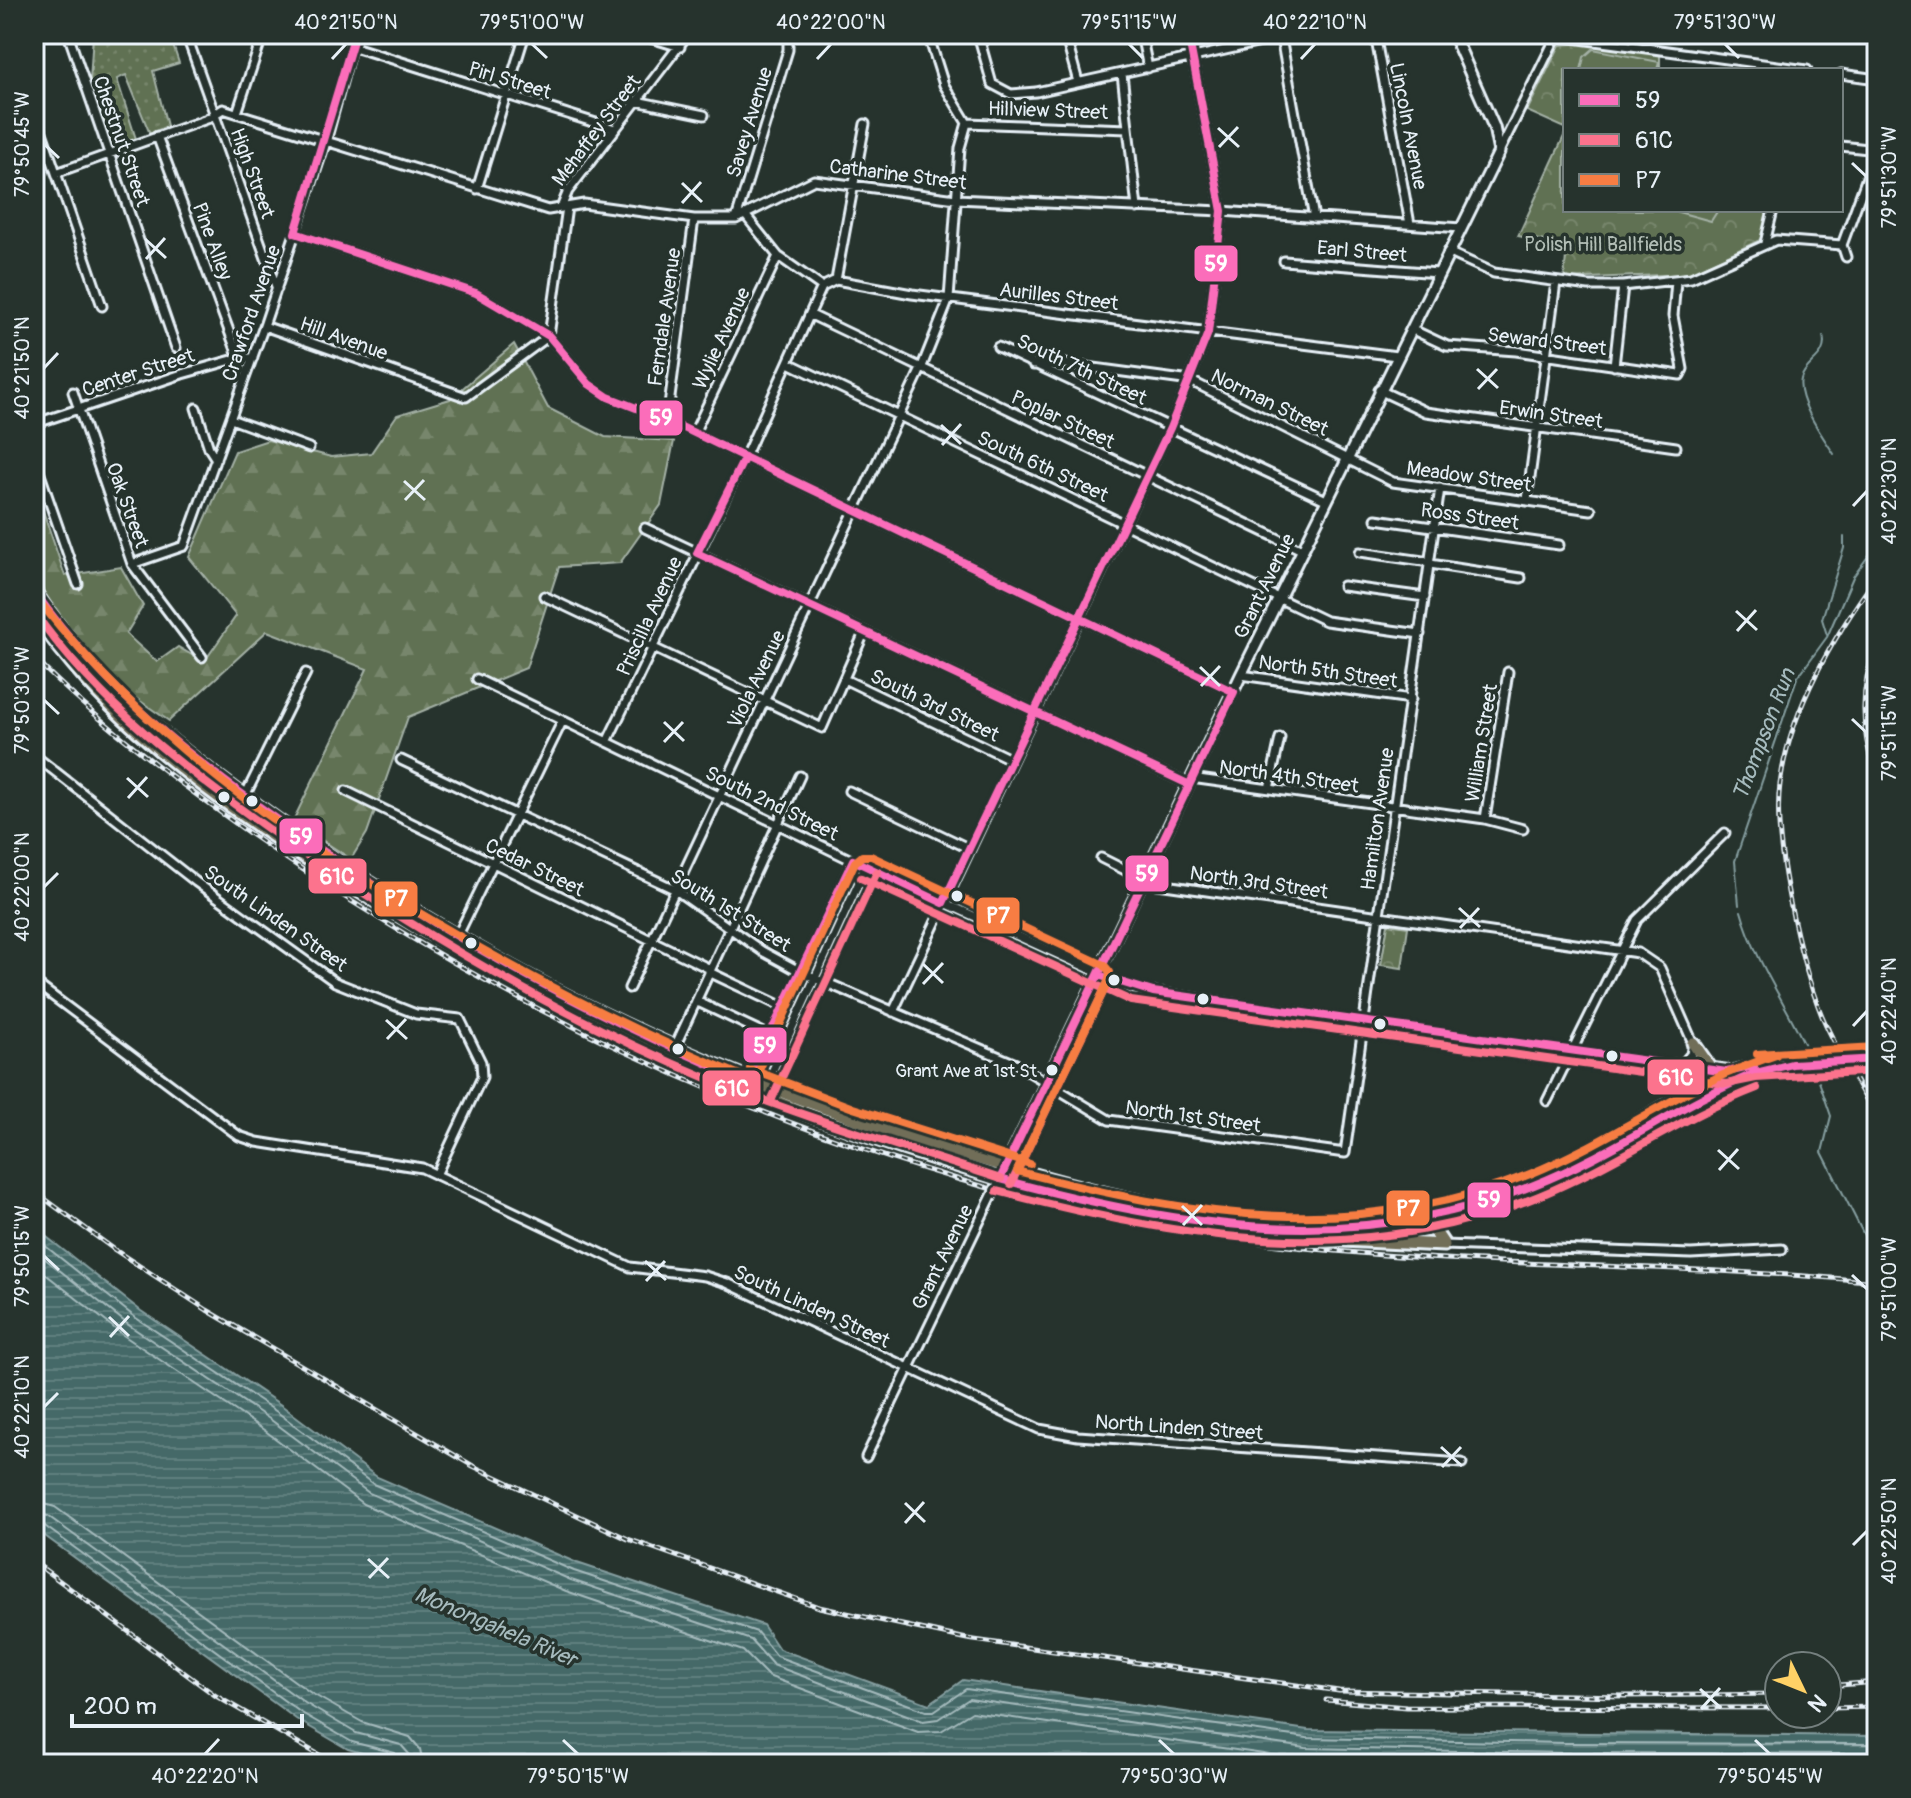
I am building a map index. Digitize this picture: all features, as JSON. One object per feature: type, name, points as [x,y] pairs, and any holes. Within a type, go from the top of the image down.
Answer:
[{"type":"main road","points":[[34,591],[111,690],[245,797],[372,886],[535,982],[746,1085],[895,1147],[1137,1212],[1269,1232],[1444,1245]]},
{"type":"main road","points":[[34,614],[57,645],[134,728],[238,810],[340,879],[476,960],[665,1057],[746,1085]]},
{"type":"main road","points":[[1693,1043],[1712,1069]]},
{"type":"main road","points":[[1003,1174],[1107,1194],[1259,1217],[1355,1219],[1436,1212],[1546,1170],[1736,1071],[1754,1066],[1877,1059]]},
{"type":"main road","points":[[1678,1065],[1736,1071]]},
{"type":"main road","points":[[1678,1065],[1687,1081],[1683,1098]]},
{"type":"main road","points":[[1269,1232],[1343,1231],[1436,1212],[1535,1185],[1713,1093],[1780,1066]]},
{"type":"main road","points":[[1436,1212],[1436,1233],[1444,1245]]},
{"type":"main road","points":[[1259,1217],[1269,1232]]},
{"type":"street","name":"Chestnut Street","points":[[68,34],[176,348]]},
{"type":"street","name":"High Street","points":[[186,34],[277,289]]},
{"type":"street","points":[[237,113],[263,34]]},
{"type":"street","name":"Crawford Avenue","points":[[132,564],[184,546],[277,289],[326,141],[355,34]]},
{"type":"street","points":[[477,189],[525,34]]},
{"type":"street","points":[[638,34],[680,47]]},
{"type":"street","name":"Mehaffey Street","points":[[564,207],[568,191],[688,34]]},
{"type":"street","name":"Savey Avenue","points":[[736,219],[788,50],[788,34]]},
{"type":"street","points":[[928,34],[944,85],[967,123]]},
{"type":"street","points":[[978,34],[992,84],[1011,94],[1122,74],[1297,34]]},
{"type":"street","points":[[1065,34],[1078,82]]},
{"type":"street","points":[[1141,34],[1148,68]]},
{"type":"street","points":[[893,1012],[1170,428],[1208,333],[1222,211],[1188,34]]},
{"type":"street","name":"Lincoln Avenue","points":[[1375,34],[1410,224]]},
{"type":"street","points":[[1453,34],[1494,127],[1499,152]]},
{"type":"street","points":[[1543,34],[1792,68]]},
{"type":"street","name":"Grant Avenue","points":[[866,1457],[1241,675],[1282,599],[1302,550],[1379,390],[1556,37]]},
{"type":"street","points":[[1281,38],[1314,218]]},
{"type":"street","name":"Pirl Street","points":[[351,46],[615,129]]},
{"type":"street","points":[[1122,74],[1137,208]]},
{"type":"street","points":[[1843,74],[1877,79]]},
{"type":"street","points":[[636,101],[704,115]]},
{"type":"street","points":[[34,109],[102,306]]},
{"type":"street","name":"Catharine Street","points":[[214,113],[223,109],[237,113],[548,210],[584,204],[694,219],[736,219],[814,180],[956,199],[1222,211],[1461,228]]},
{"type":"street","points":[[56,173],[214,113]]},
{"type":"street","name":"Hillview Street","points":[[967,123],[1128,129]]},
{"type":"street","name":"Viola Avenue","points":[[629,988],[921,369],[949,299],[956,199],[967,123]]},
{"type":"street","points":[[746,216],[778,256],[822,287],[836,280],[865,124]]},
{"type":"street","name":"Pine Alley","points":[[157,136],[239,358]]},
{"type":"street","points":[[1843,146],[1877,150],[1842,245],[1846,257]]},
{"type":"street","points":[[549,336],[564,207]]},
{"type":"street","points":[[1765,243],[1773,212]]},
{"type":"street","name":"Ferndale Avenue","points":[[667,420],[694,219]]},
{"type":"street","points":[[295,233],[476,293],[549,336],[589,384],[608,397],[667,420],[1234,692]]},
{"type":"street","points":[[1448,252],[1494,273],[1556,282],[1623,286],[1676,281],[1716,269],[1765,243],[1792,239],[1842,245]]},
{"type":"street","name":"Wylie Avenue","points":[[694,433],[778,256]]},
{"type":"street","name":"Earl Street","points":[[1284,261],[1438,273]]},
{"type":"street","name":"Aurilles Street","points":[[836,280],[949,299],[1397,356]]},
{"type":"street","name":"Seward Street","points":[[1411,329],[1447,346],[1682,374],[1673,316],[1676,281]]},
{"type":"street","points":[[1527,500],[1556,282]]},
{"type":"street","points":[[1614,366],[1623,286]]},
{"type":"street","name":"Priscilla Avenue","points":[[607,742],[745,457],[822,287]]},
{"type":"street","name":"Poplar Street","points":[[811,315],[1302,550]]},
{"type":"street","name":"Hill Avenue","points":[[264,326],[466,397],[549,336]]},
{"type":"street","name":"South 7th Street","points":[[998,347],[1326,500]]},
{"type":"street","name":"Center Street","points":[[34,424],[239,358],[253,358]]},
{"type":"street","name":"South 6th Street","points":[[789,363],[1326,621],[1420,634]]},
{"type":"street","name":"Norman Street","points":[[1033,365],[1064,364],[1191,381],[1348,458]]},
{"type":"street","name":"Erwin Street","points":[[1379,390],[1426,412],[1676,447]]},
{"type":"street","name":"Oak Street","points":[[73,392],[132,564],[202,657]]},
{"type":"street","points":[[196,408],[209,448],[216,459]]},
{"type":"street","points":[[231,419],[309,448]]},
{"type":"street","points":[[34,457],[78,584]]},
{"type":"street","name":"Meadow Street","points":[[1348,458],[1393,482],[1591,510]]},
{"type":"street","name":"Hamilton Avenue","points":[[1345,1153],[1440,488]]},
{"type":"street","name":"Ross Street","points":[[1376,519],[1559,545]]},
{"type":"street","name":"North 4th Street","points":[[645,528],[1033,712],[1190,781],[1485,819],[1523,829]]},
{"type":"street","points":[[1360,552],[1521,578]]},
{"type":"street","points":[[1343,586],[1425,597]]},
{"type":"street","points":[[544,596],[822,728],[864,633]]},
{"type":"street","name":"William Street","points":[[1485,819],[1508,672]]},
{"type":"street","points":[[238,810],[306,673]]},
{"type":"street","name":"North 5th Street","points":[[1241,675],[1411,699]]},
{"type":"street","name":"South 2nd Street","points":[[477,679],[866,867],[1134,989],[1678,1065]]},
{"type":"street","name":"South 3rd Street","points":[[844,679],[1012,760]]},
{"type":"street","points":[[457,937],[562,722]]},
{"type":"street","points":[[1269,789],[1280,738]]},
{"type":"street","name":"South Linden Street","points":[[34,755],[196,882],[335,982],[391,1006],[460,1019],[481,1062],[482,1077],[436,1175]]},
{"type":"street","name":"South 1st Street","points":[[401,760],[674,889],[799,971],[815,975],[1016,1064],[1045,1084]]},
{"type":"street","points":[[674,1049],[800,776]]},
{"type":"street","name":"Cedar Street","points":[[346,791],[783,1007]]},
{"type":"street","points":[[849,791],[970,849]]},
{"type":"street","points":[[1547,1101],[1621,950],[1650,903],[1696,865],[1725,833]]},
{"type":"street","points":[[1101,858],[1143,878]]},
{"type":"street","points":[[746,1085],[853,860]]},
{"type":"street","points":[[762,1092],[866,867]]},
{"type":"street","name":"North 3rd Street","points":[[1143,878],[1151,883],[1638,953],[1654,962],[1693,1043]]},
{"type":"street","name":"South Linden Street","points":[[34,982],[239,1136],[257,1142],[407,1164],[618,1263],[727,1283],[907,1369]]},
{"type":"street","points":[[696,1001],[770,1036]]},
{"type":"street","points":[[1678,1065],[1691,1054],[1693,1043]]},
{"type":"street","name":"North 1st Street","points":[[1045,1084],[1109,1120],[1345,1153]]},
{"type":"street","points":[[1444,1245],[1691,1254],[1782,1249]]},
{"type":"street","name":"North Linden Street","points":[[907,1369],[1020,1423],[1061,1434],[1462,1463]]},
{"type":"green space","points":[[93,34],[179,34],[181,42],[173,45],[179,63],[153,71],[167,126],[150,134],[126,75],[117,79],[136,139],[110,146],[90,81]]},
{"type":"green space","points":[[1586,43],[1660,51],[1660,68],[1563,68],[1563,127],[1527,111],[1560,45]]},
{"type":"green space","points":[[1593,49],[1659,62],[1658,68],[1581,68],[1584,57]]},
{"type":"green space","name":"Polish Hill Ballfields","points":[[1563,138],[1563,212],[1769,212],[1760,240],[1688,274],[1564,279],[1567,245],[1518,236]]},
{"type":"green space","points":[[1678,212],[1717,212],[1711,221]]},
{"type":"green space","points":[[514,344],[548,408],[605,437],[674,441],[661,505],[620,563],[559,567],[526,668],[408,717],[367,833],[351,859],[293,821],[367,669],[267,631],[169,721],[113,682],[59,617],[34,575],[34,484],[65,576],[121,567],[143,606],[126,634],[157,662],[178,647],[204,662],[236,616],[189,557],[235,451],[268,440],[331,457],[371,453],[397,415],[450,399]]},
{"type":"green space","points":[[1388,924],[1408,927],[1402,968],[1381,965]]},
{"type":"water","name":"Monongahela River","points":[[34,1227],[141,1311],[281,1405],[377,1477],[577,1563],[763,1625],[779,1649],[929,1704],[963,1680],[1308,1730],[1877,1736],[1877,1764],[400,1764],[348,1749],[296,1719],[34,1528]]},
{"type":"waterway","points":[[1823,336],[1823,350],[1803,373],[1801,388],[1812,418],[1834,454]]},
{"type":"waterway","points":[[1827,635],[1822,619],[1844,548],[1844,537]]},
{"type":"waterway","name":"Thompson Run","points":[[1739,905],[1735,861],[1797,678],[1827,637],[1853,577],[1877,544]]},
{"type":"waterway","name":"Thompson Run","points":[[1741,911],[1755,950],[1812,1061]]},
{"type":"waterway","name":"Thompson Run","points":[[1814,1067],[1831,1116],[1822,1152],[1865,1237],[1877,1240]]},
{"type":"railway","points":[[1877,576],[1830,648],[1804,701],[1785,756],[1779,808],[1784,868],[1805,965],[1834,1042],[1877,1118]]},
{"type":"railway","points":[[1877,645],[1864,695],[1865,728],[1877,779]]},
{"type":"railway","points":[[34,658],[85,706],[167,773],[252,835],[364,909],[480,977],[601,1040],[726,1096],[853,1145],[983,1186],[1114,1218],[1246,1241],[1403,1256],[1877,1282]]},
{"type":"railway","points":[[34,1191],[115,1250],[207,1310],[473,1466],[628,1539],[819,1607],[967,1639],[1339,1691],[1626,1696],[1763,1694]]},
{"type":"railway","points":[[34,1562],[216,1696],[335,1764]]},
{"type":"railway","points":[[1843,1685],[1877,1682]]},
{"type":"railway","points":[[1326,1700],[1406,1707],[1763,1708]]},
{"type":"railway","points":[[1843,1708],[1877,1707]]},
{"type":"transit line","name":"59","points":[[295,233],[355,34]]},
{"type":"transit line","name":"59","points":[[943,903],[1170,428],[1208,333],[1222,211],[1188,34]]},
{"type":"transit line","name":"59","points":[[295,233],[476,293],[549,336],[589,384],[608,397],[667,420],[1234,692],[1000,1179],[1068,1196],[1201,1221],[1267,1227],[1333,1227],[1400,1221],[1466,1207],[1534,1185],[1756,1073],[1792,1064],[1877,1059]]},
{"type":"transit line","name":"59","points":[[745,457],[697,553],[1188,784]]},
{"type":"transit line","name":"59","points":[[34,591],[92,662],[156,726],[226,783],[301,836],[408,906],[518,970],[631,1029],[748,1081],[853,860],[943,903]]},
{"type":"transit line","name":"P7","points":[[43,606],[85,655],[175,742],[272,819],[324,854],[433,921],[551,987],[672,1046],[754,1081],[855,862],[862,856],[871,856],[1104,965],[1110,972],[1109,980],[1017,1171],[1147,1201],[1211,1210],[1274,1216],[1338,1216],[1401,1209],[1465,1196],[1530,1174],[1576,1153],[1708,1082],[1776,1055]]},
{"type":"transit line","name":"61C","points":[[34,612],[60,646],[117,708],[181,763],[248,814],[437,939],[543,1000],[709,1079],[818,1119],[1001,1179]]},
{"type":"transit line","name":"61C","points":[[771,1101],[877,872]]},
{"type":"transit line","name":"61C","points":[[861,878],[1131,1001],[1726,1084],[1756,1078],[1877,1071]]},
{"type":"transit line","name":"59","points":[[1098,975],[1153,992],[1727,1072],[1754,1066]]},
{"type":"transit line","name":"61C","points":[[1011,1184],[1109,980]]},
{"type":"transit line","name":"P7","points":[[1757,1054],[1876,1047]]},
{"type":"transit line","name":"P7","points":[[750,1069],[853,1108],[1030,1164]]},
{"type":"transit line","name":"61C","points":[[997,1191],[1134,1222],[1202,1233],[1269,1239],[1336,1240],[1403,1233],[1471,1219],[1539,1196],[1757,1088]]},
{"type":"place","name":"Grant Ave at 1st St","points":[[1052,1070]]}]
